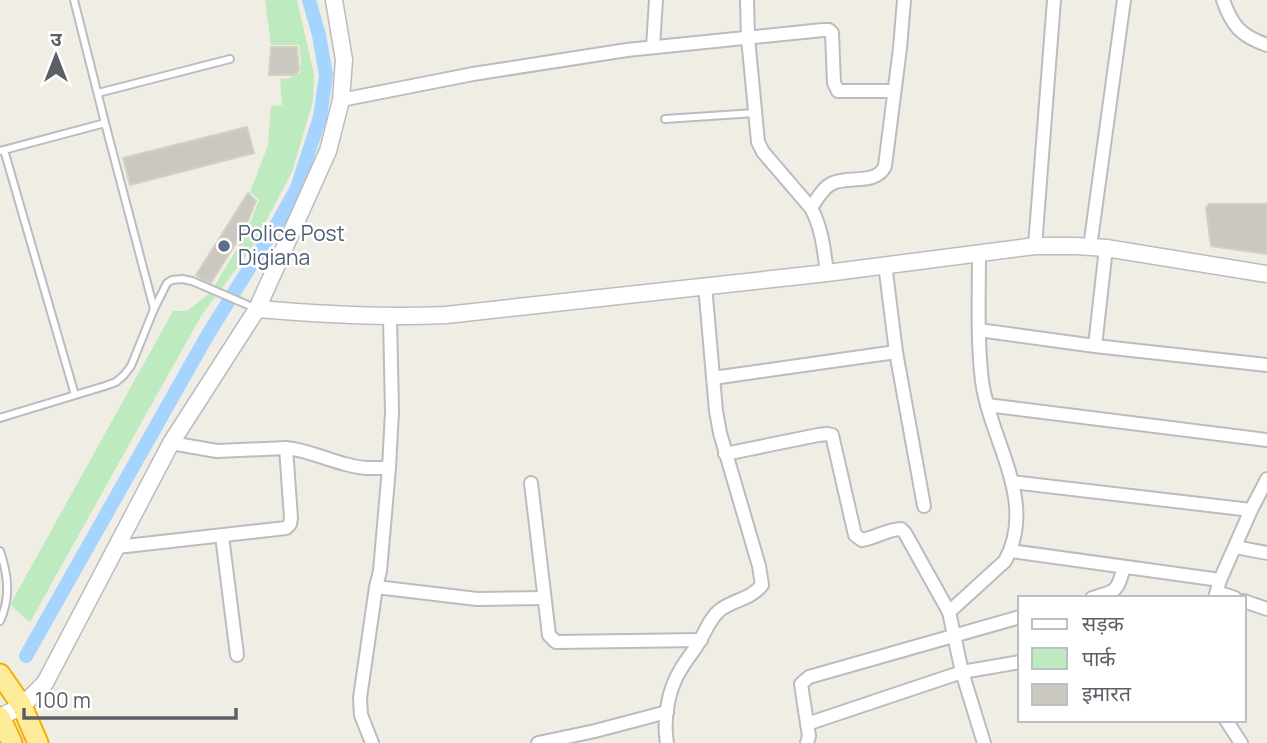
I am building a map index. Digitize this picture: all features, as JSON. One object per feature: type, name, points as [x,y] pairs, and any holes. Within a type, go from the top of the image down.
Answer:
[{"type":"highway","points":[[0,674],[22,706],[39,740]]},
{"type":"highway","points":[[0,717],[12,743]]},
{"type":"street","points":[[653,47],[656,0]]},
{"type":"street","points":[[747,0],[758,142],[763,152],[811,208],[820,229],[827,273]]},
{"type":"street","points":[[811,208],[824,190],[835,182],[882,173],[904,0]]},
{"type":"street","points":[[1035,246],[1054,0]]},
{"type":"street","points":[[1095,346],[1098,247],[1124,0]]},
{"type":"street","points":[[1223,0],[1233,23],[1241,32],[1267,45]]},
{"type":"street","points":[[0,717],[22,706],[40,690],[54,669],[172,443],[257,309],[328,151],[341,100],[344,60],[336,1]]},
{"type":"street","points":[[341,100],[473,74],[627,50],[829,30],[833,39],[834,83],[838,91],[894,90]]},
{"type":"street","points":[[257,309],[332,316],[446,314],[827,273],[1035,246],[1098,247],[1267,274]]},
{"type":"street","points":[[949,612],[1005,561],[1015,537],[1016,501],[982,380],[979,253]]},
{"type":"street","points":[[886,264],[896,352],[924,506]]},
{"type":"street","points":[[667,743],[667,712],[679,671],[701,640],[712,617],[726,606],[750,596],[762,585],[759,566],[725,454],[716,411],[705,285]]},
{"type":"street","points":[[372,743],[360,707],[383,547],[392,412],[390,317]]},
{"type":"street","points":[[979,330],[1267,365]]},
{"type":"street","points":[[713,378],[896,352]]},
{"type":"street","points":[[987,405],[1267,440]]},
{"type":"street","points":[[725,454],[818,435],[832,435],[855,536],[862,540],[870,539],[901,529],[949,612],[962,672],[985,743]]},
{"type":"street","points":[[172,443],[217,451],[286,448],[307,451],[355,467],[389,468]]},
{"type":"street","points":[[117,547],[286,528],[290,524],[286,448]]},
{"type":"street","points":[[1011,551],[1124,567],[1217,590],[1267,479]]},
{"type":"street","points":[[1012,482],[1251,510]]},
{"type":"street","points":[[531,483],[544,598],[552,640],[701,640]]},
{"type":"street","points":[[222,536],[237,655]]},
{"type":"street","points":[[1235,547],[1267,553]]},
{"type":"street","points":[[1099,596],[1115,591],[1124,567]]},
{"type":"street","points":[[376,587],[477,599],[544,598]]},
{"type":"street","points":[[1246,602],[1267,609]]},
{"type":"street","points":[[807,743],[809,736],[801,684],[809,677],[1018,618]]},
{"type":"street","points":[[807,724],[962,672],[1018,662]]},
{"type":"street","points":[[538,743],[667,712]]},
{"type":"street","points":[[1227,722],[1241,743]]},
{"type":"lane","points":[[74,0],[154,309]]},
{"type":"lane","points":[[98,93],[230,59]]},
{"type":"lane","points":[[665,119],[755,113]]},
{"type":"lane","points":[[75,395],[2,151],[105,123]]},
{"type":"lane","points":[[0,418],[116,382],[131,366],[154,309],[167,283],[173,280],[192,281],[257,309]]},
{"type":"lane","points":[[0,551],[7,577],[5,610],[0,621]]},
{"type":"green space","points":[[265,0],[297,0],[314,74],[313,101],[292,172],[252,248],[201,316],[30,622],[10,605],[173,311],[187,311],[210,293],[247,232],[259,200],[250,192],[268,145],[271,106],[282,105],[280,79],[300,73],[301,61],[299,45],[271,45]]},
{"type":"building","points":[[271,47],[297,47],[297,73],[269,75]]},
{"type":"building","points":[[247,127],[254,153],[130,185],[123,158]]},
{"type":"building","name":"Police Post Digiana","points":[[248,193],[256,201],[244,230],[211,283],[201,279],[196,275]]},
{"type":"building","points":[[1209,204],[1267,204],[1267,254],[1211,246],[1206,208]]},
{"type":"waterway","points":[[26,656],[207,336],[297,188],[320,117],[326,75],[309,0]]},
{"type":"place","name":"Police Post Digiana","points":[[224,246]]}]
